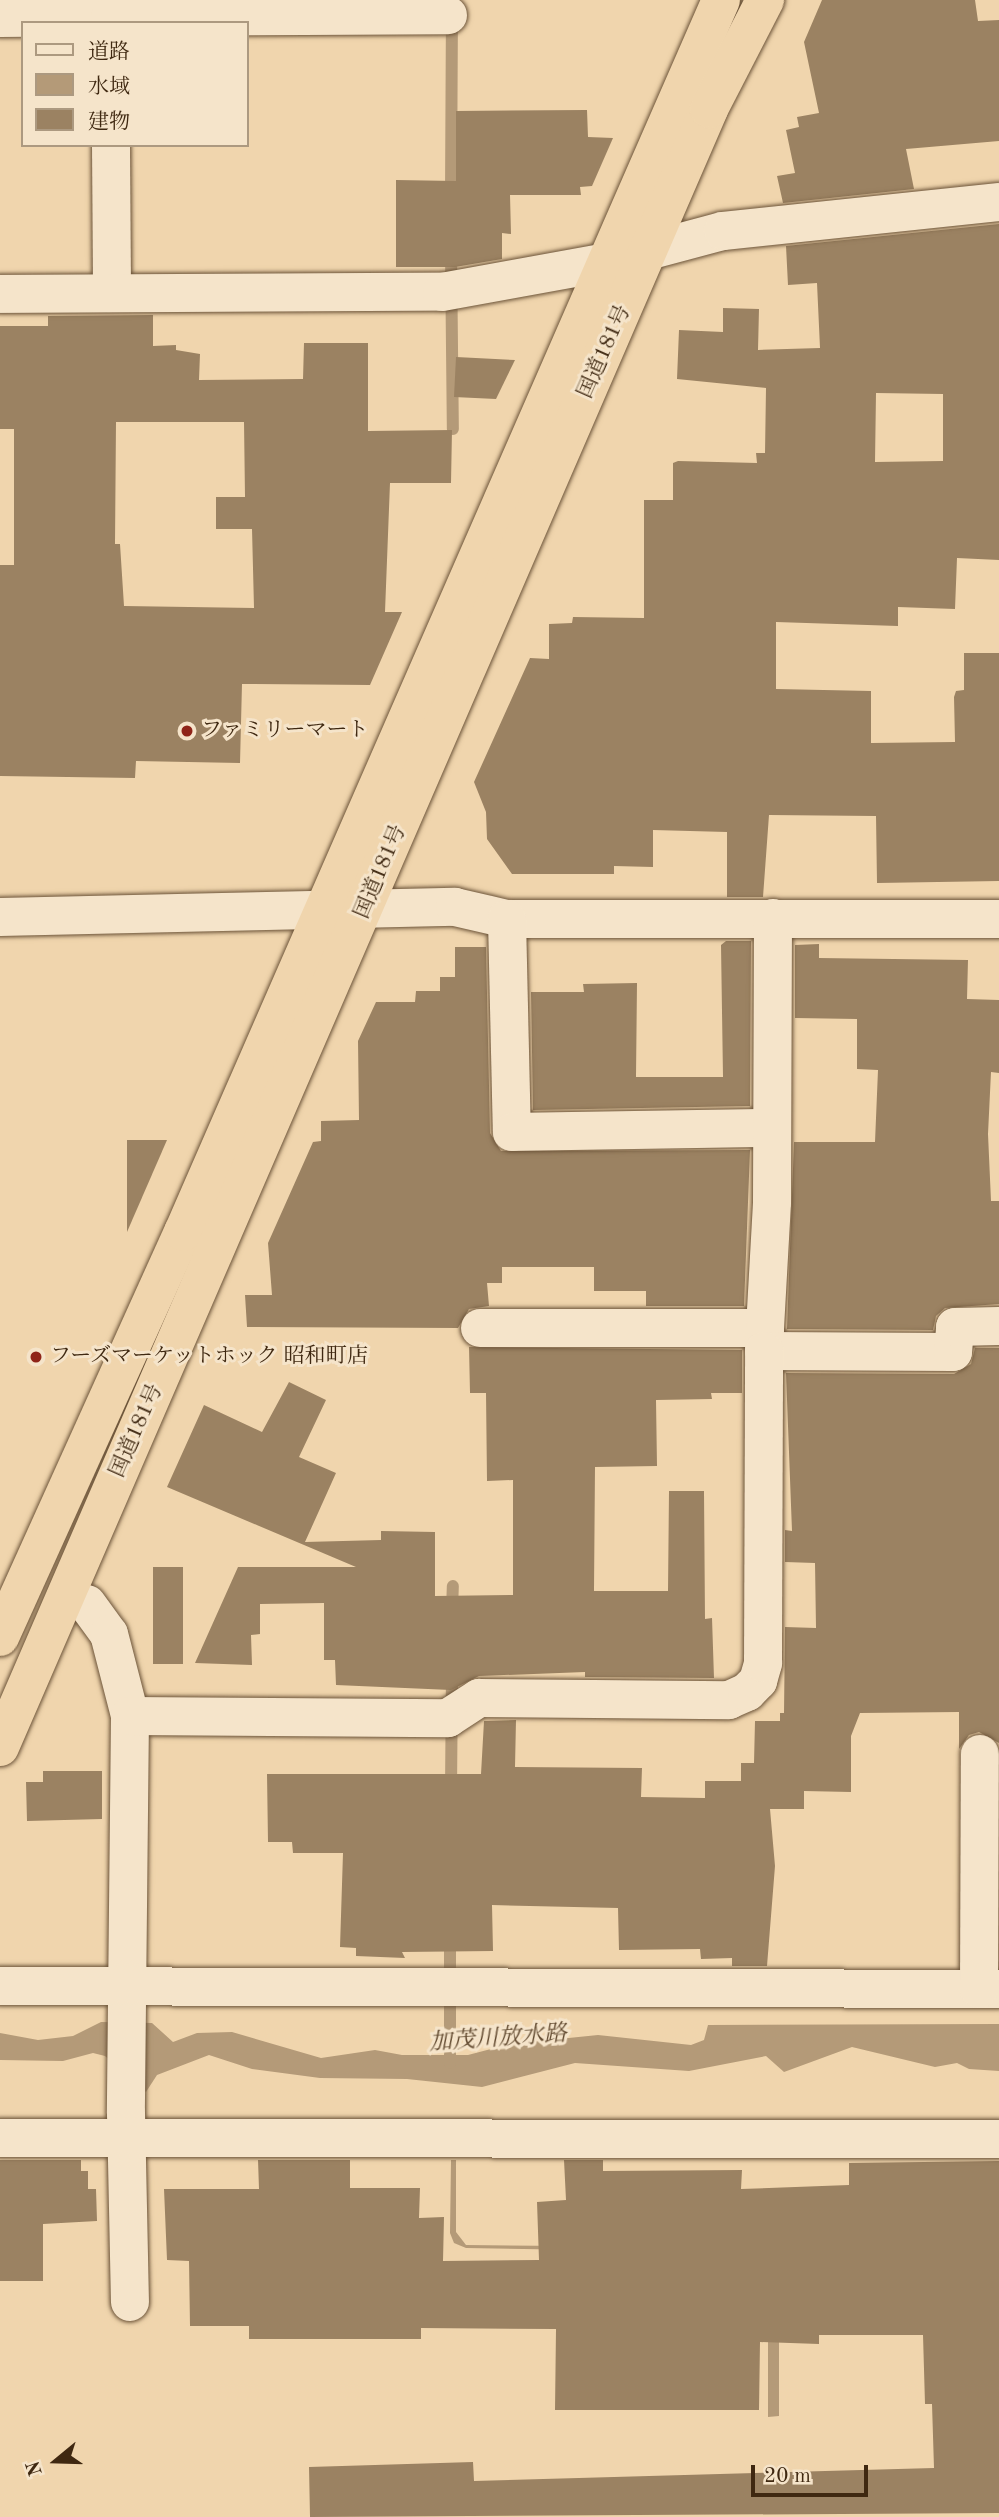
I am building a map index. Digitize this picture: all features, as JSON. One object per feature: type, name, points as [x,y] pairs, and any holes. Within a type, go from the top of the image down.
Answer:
[{"type":"highway","name":"国道181号","points":[[0,1637],[721,0]]},
{"type":"highway","name":"国道181号","points":[[0,1747],[365,909],[517,549],[650,251],[709,109],[765,0]]},
{"type":"street","points":[[0,18],[110,20],[447,15]]},
{"type":"street","points":[[111,147],[112,293]]},
{"type":"street","points":[[0,293],[442,292],[607,262],[744,228],[999,202]]},
{"type":"street","points":[[0,917],[455,907],[508,919],[999,919]]},
{"type":"street","points":[[508,919],[512,1132],[772,1128]]},
{"type":"street","points":[[130,1716],[448,1718],[480,1698],[729,1700],[747,1692],[758,1681],[763,1663],[765,1340],[772,1128],[773,919]]},
{"type":"street","points":[[480,1328],[765,1340],[953,1352],[955,1327],[999,1326]]},
{"type":"street","points":[[87,1604],[109,1634],[130,1716],[127,2125],[130,2302]]},
{"type":"street","points":[[0,1986],[128,1992],[989,1989],[980,1754]]},
{"type":"street","points":[[0,2137],[127,2125],[999,2139]]},
{"type":"water","points":[[101,2022],[152,2023],[173,2042],[197,2033],[232,2032],[321,2058],[375,2050],[402,2055],[468,2055],[510,2044],[598,2035],[691,2045],[704,2040],[708,2025],[999,2024],[999,2071],[969,2069],[957,2063],[935,2067],[852,2047],[784,2072],[766,2056],[689,2071],[575,2063],[482,2087],[407,2079],[320,2078],[252,2069],[209,2055],[157,2075],[146,2092],[105,2056],[93,2053],[63,2061],[0,2060],[0,2033],[38,2040],[73,2036]]},
{"type":"water","points":[[451,2160],[456,2160],[456,2232],[466,2245],[779,2248],[779,2416],[768,2417],[768,2253],[466,2248],[454,2243],[450,2233]]},
{"type":"building","points":[[822,0],[975,0],[978,21],[999,20],[999,141],[906,149],[914,189],[783,203],[777,176],[795,173],[786,130],[799,127],[797,117],[819,113],[804,42]]},
{"type":"building","points":[[587,110],[588,137],[613,138],[592,186],[580,187],[581,195],[510,195],[511,234],[502,233],[502,259],[455,267],[396,267],[396,180],[456,181],[456,111]]},
{"type":"building","points":[[999,224],[999,560],[957,558],[955,609],[898,607],[898,626],[776,622],[776,689],[871,691],[871,743],[955,742],[954,697],[956,691],[964,690],[964,653],[999,653],[999,881],[877,883],[876,816],[769,815],[763,897],[727,897],[727,832],[653,830],[653,867],[614,866],[614,874],[512,874],[487,839],[486,812],[474,782],[530,658],[549,659],[549,624],[572,623],[573,617],[644,618],[644,500],[673,500],[673,463],[678,461],[757,463],[756,453],[765,453],[766,388],[677,379],[679,330],[723,332],[723,308],[759,309],[758,350],[820,348],[817,283],[788,285],[786,246]],"holes":[[[876,393],[943,394],[943,461],[875,462]]]},
{"type":"building","points":[[153,315],[153,346],[176,345],[176,350],[200,354],[199,380],[303,379],[304,343],[368,343],[368,431],[452,430],[451,483],[390,483],[385,612],[402,612],[370,685],[242,684],[240,763],[136,761],[135,778],[0,776],[0,565],[14,565],[14,429],[0,429],[0,326],[48,326],[48,316]],"holes":[[[116,422],[244,422],[245,497],[216,497],[216,529],[252,529],[254,608],[124,606],[120,544],[115,544]]]},
{"type":"building","points":[[456,357],[515,360],[496,399],[454,397]]},
{"type":"building","points":[[726,941],[751,941],[750,1106],[533,1110],[531,992],[584,992],[583,984],[637,983],[636,1077],[723,1077],[721,945]]},
{"type":"building","points":[[819,944],[819,958],[968,960],[967,999],[999,1000],[999,1073],[991,1072],[988,1134],[991,1201],[999,1201],[999,1304],[945,1308],[936,1316],[933,1330],[787,1329],[794,1142],[875,1142],[878,1070],[857,1069],[857,1019],[795,1018],[795,945]]},
{"type":"building","points":[[455,947],[486,947],[490,1133],[501,1151],[750,1150],[744,1306],[646,1306],[646,1291],[594,1291],[594,1267],[502,1267],[502,1283],[487,1283],[489,1306],[469,1309],[458,1328],[247,1327],[245,1295],[272,1295],[268,1243],[313,1142],[321,1141],[321,1121],[359,1120],[358,1041],[376,1002],[415,1002],[416,991],[440,991],[440,977],[455,977]]},
{"type":"building","points":[[127,1140],[167,1140],[127,1232]]},
{"type":"building","points":[[469,1347],[742,1350],[742,1393],[711,1393],[712,1399],[656,1400],[657,1466],[595,1467],[594,1591],[668,1591],[669,1491],[704,1491],[705,1619],[712,1618],[714,1678],[585,1677],[585,1672],[479,1676],[451,1690],[336,1685],[335,1660],[324,1660],[324,1603],[260,1604],[260,1634],[251,1635],[252,1665],[195,1663],[238,1567],[356,1567],[167,1487],[204,1405],[262,1432],[289,1382],[326,1400],[299,1457],[336,1473],[305,1542],[381,1540],[381,1531],[435,1532],[435,1596],[513,1595],[513,1480],[487,1481],[486,1393],[470,1393]]},
{"type":"building","points":[[975,1348],[999,1348],[999,1743],[979,1732],[969,1735],[959,1749],[959,1712],[860,1713],[851,1736],[851,1792],[804,1791],[804,1809],[770,1809],[775,1866],[767,1966],[732,1966],[732,1958],[701,1959],[700,1949],[619,1950],[618,1908],[492,1905],[493,1951],[402,1952],[405,1958],[356,1956],[356,1948],[340,1947],[343,1853],[293,1853],[292,1842],[268,1842],[267,1774],[481,1774],[484,1721],[516,1720],[515,1767],[642,1768],[641,1797],[705,1798],[705,1781],[741,1781],[741,1763],[754,1763],[755,1721],[780,1721],[780,1713],[784,1713],[785,1627],[816,1628],[815,1563],[785,1562],[785,1530],[792,1531],[786,1373],[954,1374],[971,1364]]},
{"type":"building","points":[[153,1567],[183,1567],[183,1664],[153,1664]]},
{"type":"building","points":[[43,1771],[102,1771],[102,1819],[27,1821],[26,1782],[43,1782]]},
{"type":"building","points":[[0,2160],[81,2160],[81,2171],[88,2171],[88,2189],[96,2189],[97,2221],[43,2224],[43,2281],[0,2281]]},
{"type":"building","points":[[258,2160],[350,2160],[350,2188],[420,2188],[419,2218],[444,2217],[443,2261],[539,2260],[537,2202],[566,2200],[564,2160],[603,2160],[603,2171],[742,2170],[741,2189],[849,2185],[849,2163],[999,2161],[999,2513],[310,2517],[309,2467],[473,2462],[474,2481],[934,2468],[932,2404],[925,2404],[923,2335],[819,2335],[819,2344],[760,2342],[759,2410],[555,2410],[556,2329],[421,2328],[421,2339],[249,2339],[249,2326],[190,2326],[189,2261],[167,2260],[164,2189],[259,2189]]},
{"type":"waterway","points":[[451,196],[452,18]]},
{"type":"waterway","points":[[451,252],[453,429]]},
{"type":"waterway","points":[[452,1610],[453,1586]]},
{"type":"waterway","points":[[451,1789],[452,1674]]},
{"type":"waterway","name":"加茂川放水路","points":[[450,1937],[450,2063]]},
{"type":"place","name":"ファミリーマート","points":[[187,731]]},
{"type":"place","name":"フーズマーケットホック 昭和町店","points":[[36,1357]]}]
